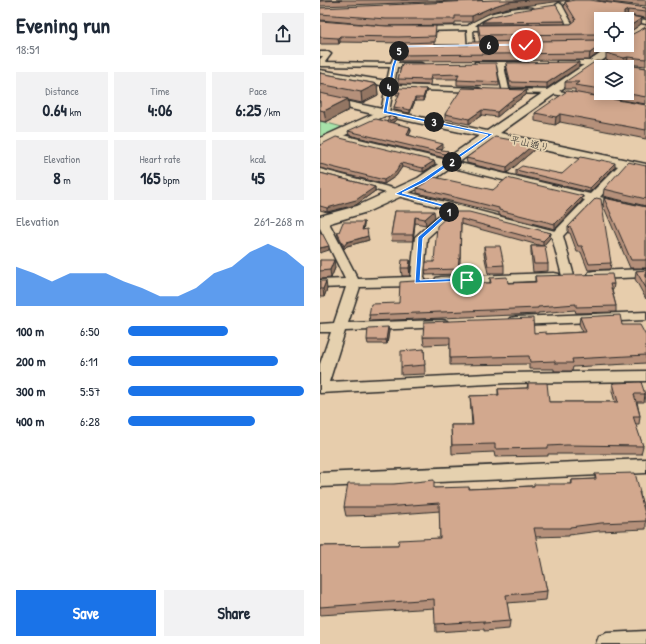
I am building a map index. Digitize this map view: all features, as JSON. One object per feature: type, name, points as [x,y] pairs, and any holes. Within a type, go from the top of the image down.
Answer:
[{"type":"street","points":[[405,0],[419,29]]},
{"type":"street","points":[[552,6],[567,4]]},
{"type":"street","points":[[548,27],[572,27],[559,5]]},
{"type":"street","points":[[401,7],[416,6]]},
{"type":"street","points":[[470,28],[478,21],[496,14],[538,8]]},
{"type":"street","points":[[634,22],[645,26]]},
{"type":"street","points":[[470,28],[471,45]]},
{"type":"street","points":[[411,29],[501,28]]},
{"type":"street","points":[[320,143],[385,112],[394,66],[401,46],[419,29]]},
{"type":"street","points":[[401,46],[409,46]]},
{"type":"street","points":[[609,52],[423,181],[398,194],[362,209],[321,221],[354,284],[320,388],[507,378],[624,375],[646,376]]},
{"type":"street","points":[[320,54],[328,54],[320,64]]},
{"type":"street","points":[[469,64],[531,64],[529,57]]},
{"type":"street","points":[[554,63],[593,63]]},
{"type":"street","points":[[320,64],[394,66],[431,65]]},
{"type":"street","points":[[320,71],[332,64]]},
{"type":"street","points":[[498,90],[500,64]]},
{"type":"street","points":[[320,71],[390,86],[553,92],[591,99]]},
{"type":"street","name":"平山通り","points":[[320,99],[646,168]]},
{"type":"street","points":[[334,136],[646,210]]},
{"type":"street","points":[[557,235],[625,164]]},
{"type":"street","points":[[320,172],[398,194],[557,235]]},
{"type":"street","points":[[417,282],[421,237],[454,208]]},
{"type":"street","points":[[557,235],[568,276]]},
{"type":"street","points":[[320,284],[417,282],[646,273]]},
{"type":"street","points":[[505,322],[646,316]]},
{"type":"street","points":[[320,328],[458,324]]},
{"type":"street","points":[[320,480],[646,466]]},
{"type":"street","points":[[607,644],[646,642]]},
{"type":"green space","points":[[320,121],[342,127],[320,138]]},
{"type":"building","points":[[320,0],[342,0],[320,1]]},
{"type":"building","points":[[495,0],[527,0],[507,2],[472,16],[455,16],[455,19],[386,19],[320,14],[320,8]]},
{"type":"building","points":[[590,0],[646,8],[646,12],[628,10],[624,12],[594,12],[594,34],[480,35],[478,25],[571,24],[576,20],[565,2]]},
{"type":"building","points":[[556,5],[565,21],[482,22],[493,16]]},
{"type":"building","points":[[634,17],[642,18],[634,23]]},
{"type":"building","points":[[320,21],[386,26],[436,26],[435,36],[340,36],[338,38],[320,37]]},
{"type":"building","points":[[646,27],[646,59],[624,58],[606,53],[634,52],[634,33]]},
{"type":"building","points":[[594,40],[594,50],[590,53],[401,55],[405,43],[434,42],[434,45],[469,45],[469,42]]},
{"type":"building","points":[[579,62],[547,83],[510,82],[506,63]]},
{"type":"building","points":[[594,62],[594,88],[575,85],[579,82],[565,82]]},
{"type":"building","points":[[496,63],[499,82],[457,80],[459,74],[431,75],[430,80],[398,79],[402,64]]},
{"type":"building","points":[[634,66],[646,68],[646,97],[634,95]]},
{"type":"building","points":[[320,73],[377,84],[361,92],[320,84]]},
{"type":"building","points":[[397,88],[426,89],[423,98],[415,98],[410,110],[394,107],[400,92],[396,92]]},
{"type":"building","points":[[462,88],[527,90],[497,112],[482,110],[469,119],[445,114]]},
{"type":"building","points":[[567,91],[594,96],[594,100],[618,100],[646,105],[646,130],[560,114],[556,117],[535,113]]},
{"type":"building","points":[[320,93],[348,99],[324,111],[320,110]]},
{"type":"building","points":[[390,116],[397,117],[387,122]]},
{"type":"building","points":[[376,119],[410,127],[407,135],[443,144],[436,149],[448,151],[445,154],[348,131]]},
{"type":"building","points":[[336,137],[434,161],[423,168],[401,163],[396,172],[384,180],[320,164],[320,145]]},
{"type":"building","points":[[495,137],[534,144],[507,167],[466,158]]},
{"type":"building","points":[[581,157],[615,163],[590,188],[516,170],[522,166],[562,174]]},
{"type":"building","points":[[628,162],[646,166],[646,199],[604,189]]},
{"type":"building","points":[[320,173],[375,187],[356,200],[327,208],[320,206]]},
{"type":"building","points":[[434,177],[493,190],[507,178],[583,196],[555,224],[499,210],[499,208],[417,188]]},
{"type":"building","points":[[596,198],[601,199],[611,263],[589,264],[582,246],[578,246],[571,228],[568,227]]},
{"type":"building","points":[[604,198],[646,207],[646,260],[631,260]]},
{"type":"building","points":[[395,211],[434,211],[425,219],[415,217],[413,235],[391,235]]},
{"type":"building","points":[[452,212],[469,212],[551,233],[543,241],[461,219],[460,258],[458,269],[425,270],[426,262],[434,262],[437,226]]},
{"type":"building","points":[[343,222],[364,222],[362,230],[367,229],[368,236],[347,242],[344,246],[337,232],[339,232]]},
{"type":"building","points":[[320,231],[322,233],[329,246],[320,248]]},
{"type":"building","points":[[484,246],[500,246],[504,265],[488,266]]},
{"type":"building","points":[[531,246],[545,246],[548,264],[534,264]]},
{"type":"building","points":[[320,260],[334,260],[330,270],[320,271]]},
{"type":"building","points":[[402,260],[410,260],[409,268],[401,268]]},
{"type":"building","points":[[646,270],[646,288],[636,271]]},
{"type":"building","points":[[612,274],[614,284],[610,284],[616,306],[576,307],[576,304],[538,308],[369,315],[371,304],[399,303],[400,282],[458,278],[458,283],[491,283],[490,278],[507,277],[508,283],[536,282],[535,276]]},
{"type":"building","points":[[320,281],[326,281],[323,289],[320,289]]},
{"type":"building","points":[[620,315],[622,325],[640,325],[646,336],[646,355],[572,359],[573,363],[555,363],[555,361],[530,362],[529,356],[450,358],[450,337],[423,337],[424,322],[533,318],[534,333],[546,332],[546,334],[586,332],[580,317]]},
{"type":"building","points":[[388,327],[386,340],[367,340],[368,328]]},
{"type":"building","points":[[424,349],[425,365],[401,367],[401,351]]},
{"type":"building","points":[[641,382],[645,394],[634,394],[640,416],[633,416],[643,446],[567,445],[548,446],[548,448],[495,449],[495,444],[452,445],[451,425],[473,425],[470,396],[499,395],[498,389],[528,388],[528,383],[547,383],[549,402],[618,402],[613,383]]},
{"type":"building","points":[[635,473],[646,521],[601,523],[570,528],[534,528],[547,591],[506,595],[510,621],[435,624],[434,599],[320,607],[320,546],[398,545],[399,540],[440,538],[439,503],[384,507],[344,507],[348,484],[394,484],[434,480],[434,488],[469,487],[469,489],[534,486],[534,484],[572,484],[572,480],[596,479],[595,474]]},
{"type":"route","points":[[467,280],[417,282],[421,237],[454,208],[398,194],[423,181],[491,134],[385,112],[394,66],[401,46],[526,45]]}]
